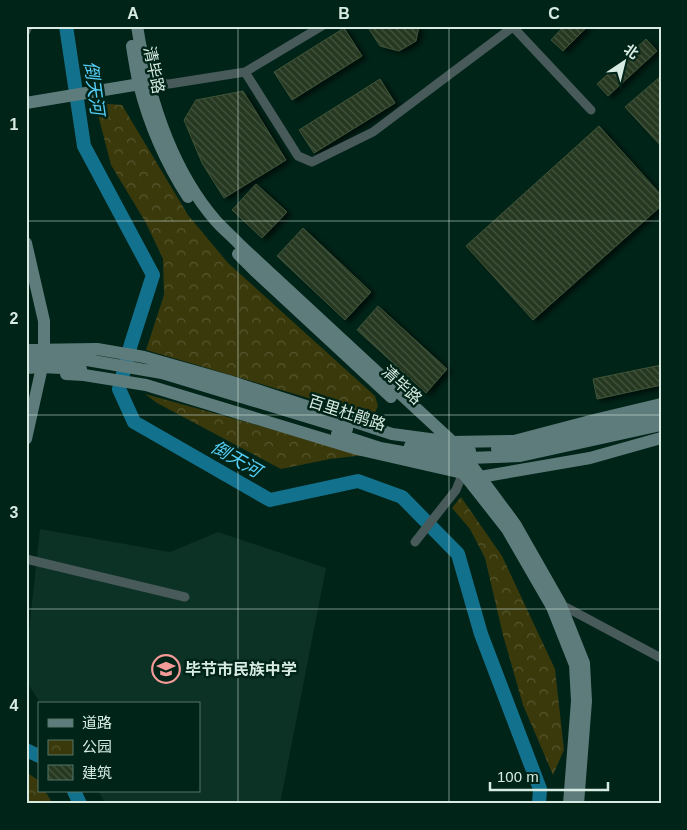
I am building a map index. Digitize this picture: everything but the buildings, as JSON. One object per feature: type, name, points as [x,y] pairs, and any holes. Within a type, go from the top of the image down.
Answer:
[{"type":"main road","name":"清毕路","points":[[130,26],[132,43],[144,83],[154,133],[178,182],[214,229],[255,271],[451,454],[463,473],[507,530],[552,607],[575,664],[577,701],[569,804]]},
{"type":"main road","points":[[137,26],[144,83],[184,173],[216,221],[458,447],[515,524],[560,603],[584,663],[586,701],[578,804]]},
{"type":"main road","points":[[32,102],[144,83]]},
{"type":"main road","points":[[26,243],[44,321],[44,349],[41,369],[26,439]]},
{"type":"main road","points":[[26,350],[99,350],[144,357],[229,381],[392,434],[452,442],[514,441],[661,404]]},
{"type":"main road","name":"百里杜鹃路","points":[[26,359],[87,360],[162,373],[388,443],[444,449],[470,451],[520,447],[661,415]]},
{"type":"main road","name":"百里杜鹃路","points":[[26,368],[80,369],[156,381],[380,448],[441,459],[520,456],[661,424]]},
{"type":"main road","points":[[26,373],[41,369],[146,385],[357,449],[480,477],[590,458],[661,438]]},
{"type":"street","points":[[26,31],[28,26]]},
{"type":"street","points":[[144,83],[169,84],[245,72],[322,26]]},
{"type":"street","points":[[245,72],[298,156],[312,162],[373,132],[514,27],[592,110]]},
{"type":"street","points":[[414,542],[456,490],[463,473]]},
{"type":"street","points":[[26,559],[185,597]]},
{"type":"street","points":[[546,598],[560,603],[661,658]]},
{"type":"shaded area","name":"毕节市民族中学","points":[[40,529],[170,552],[218,532],[326,568],[280,804],[106,804],[99,792],[200,792],[200,702],[40,702],[26,681],[26,658]]},
{"type":"green space","points":[[95,103],[122,105],[188,215],[228,263],[375,396],[378,406],[373,417],[146,350],[164,295],[163,259],[146,223],[111,165]]},
{"type":"green space","points":[[145,394],[365,455],[330,459],[281,469],[157,403]]},
{"type":"green space","points":[[461,497],[502,556],[555,669],[564,750],[553,775],[523,705],[503,635],[485,558],[470,529],[452,508]]},
{"type":"green space","points":[[26,772],[38,780],[38,792],[46,792],[53,804],[26,804]]},
{"type":"waterway","name":"倒天河","points":[[66,26],[84,146],[153,275],[119,389],[134,422],[270,500],[358,481],[402,497],[458,554],[481,634],[540,789],[539,804]]},
{"type":"waterway","name":"倒天河","points":[[26,750],[38,756]]},
{"type":"waterway","name":"倒天河","points":[[74,792],[80,804]]},
{"type":"place","name":"毕节市民族中学","points":[[166,669]]}]
